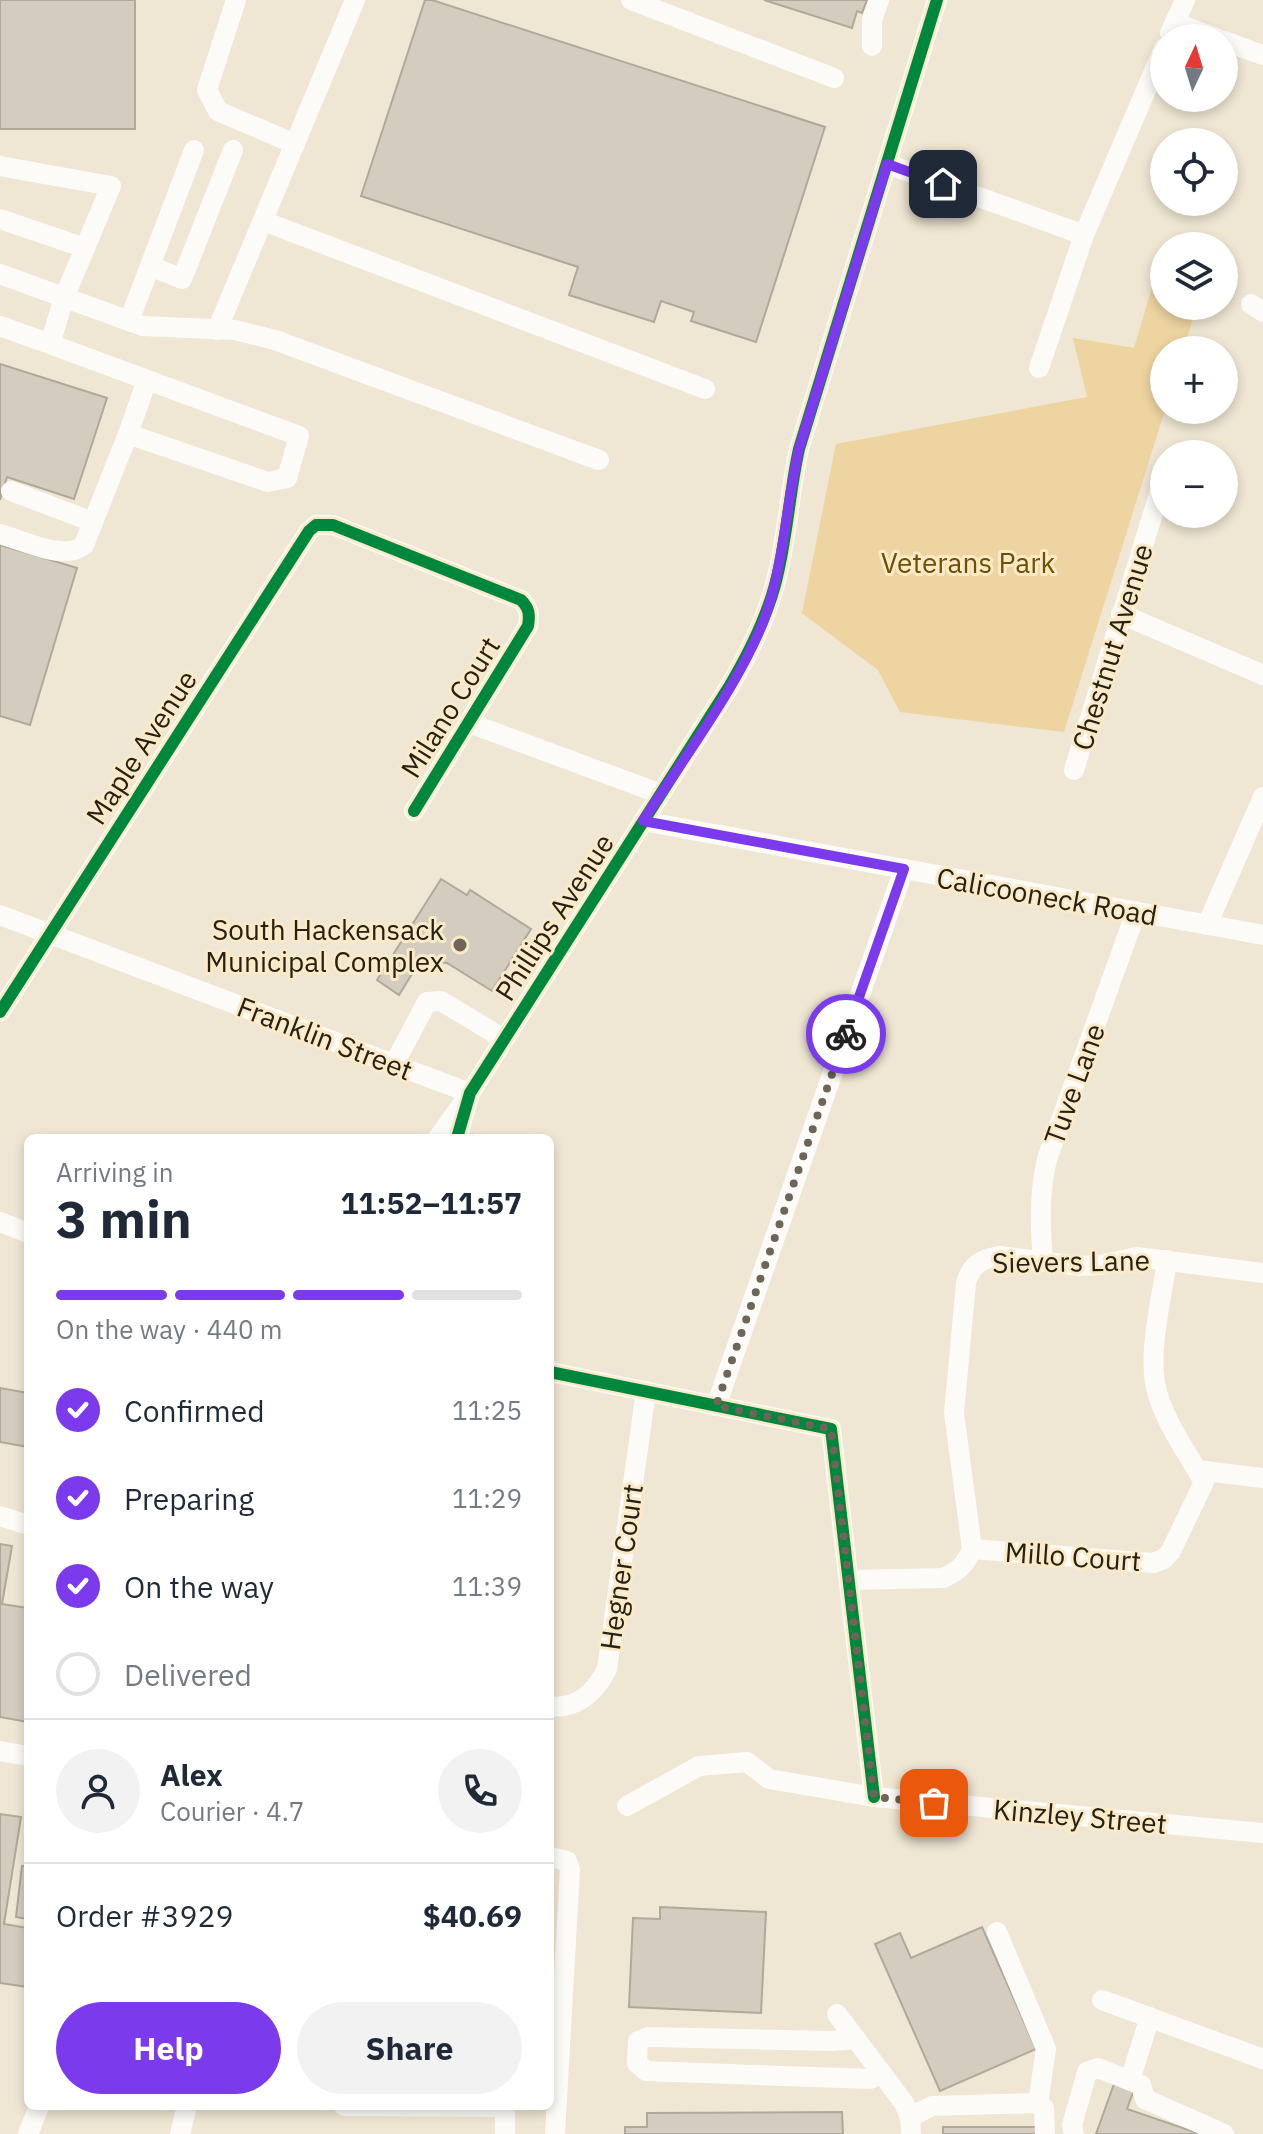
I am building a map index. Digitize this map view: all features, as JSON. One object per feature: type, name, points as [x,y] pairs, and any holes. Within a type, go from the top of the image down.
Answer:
[{"type":"street","points":[[236,0],[207,90],[218,111],[295,144]]},
{"type":"street","points":[[217,330],[355,0]]},
{"type":"street","points":[[631,0],[834,78]]},
{"type":"street","points":[[872,46],[872,20],[879,0]]},
{"type":"street","name":"Phillips Avenue","points":[[441,1134],[729,687],[764,618],[778,571],[799,449],[937,0]]},
{"type":"street","points":[[1174,24],[1185,0]]},
{"type":"street","points":[[1238,46],[1263,55]]},
{"type":"street","points":[[1039,368],[1084,235],[1150,81]]},
{"type":"street","points":[[129,321],[194,150]]},
{"type":"street","points":[[150,266],[182,279],[233,150]]},
{"type":"street","points":[[887,164],[1084,235]]},
{"type":"street","points":[[0,166],[111,186],[64,298],[50,344]]},
{"type":"street","points":[[0,219],[85,248]]},
{"type":"street","points":[[263,221],[705,389]]},
{"type":"street","points":[[0,274],[143,326],[235,330],[275,340],[599,460]]},
{"type":"street","points":[[0,326],[299,436],[287,478],[268,482],[128,434]]},
{"type":"street","points":[[0,534],[57,551],[77,550],[84,545],[147,380]]},
{"type":"street","points":[[11,491],[93,522]]},
{"type":"street","name":"Chestnut Avenue","points":[[1074,770],[1150,522]]},
{"type":"street","name":"Maple Avenue","points":[[0,1012],[309,531],[316,525],[333,525],[521,600],[530,616],[527,628]]},
{"type":"street","points":[[1121,614],[1263,675]]},
{"type":"street","name":"Milano Court","points":[[414,811],[527,628]]},
{"type":"street","points":[[469,723],[661,794]]},
{"type":"street","points":[[1207,925],[1263,797]]},
{"type":"street","name":"Calicooneck Road","points":[[643,821],[1263,935]]},
{"type":"street","points":[[716,1406],[904,869]]},
{"type":"street","name":"Tuve Lane","points":[[1043,1261],[1039,1212],[1047,1159],[1136,912]]},
{"type":"street","name":"Franklin Street","points":[[0,915],[470,1093]]},
{"type":"street","points":[[394,1064],[427,1002],[441,1001],[504,1039]]},
{"type":"street","name":"Phillips Avenue","points":[[458,1134],[470,1093]]},
{"type":"street","points":[[0,1222],[24,1231]]},
{"type":"street","name":"Sievers Lane","points":[[972,1549],[954,1413],[966,1283],[976,1264],[999,1256],[1080,1266],[1137,1257],[1263,1273]]},
{"type":"street","points":[[1167,1260],[1154,1356],[1155,1382],[1161,1404],[1197,1470],[1263,1478]]},
{"type":"street","points":[[554,1373],[831,1429],[874,1797]]},
{"type":"street","name":"Hegner Court","points":[[554,1707],[575,1704],[590,1695],[607,1669],[646,1391]]},
{"type":"street","name":"Millo Court","points":[[849,1580],[943,1578],[957,1572],[966,1563],[972,1549],[1153,1563],[1164,1559],[1171,1551],[1198,1496],[1204,1482],[1197,1470]]},
{"type":"street","points":[[0,1516],[24,1524]]},
{"type":"street","points":[[0,1751],[24,1755]]},
{"type":"street","name":"Kinzley Street","points":[[627,1806],[699,1766],[747,1762],[769,1779],[874,1797],[1263,1833]]},
{"type":"street","points":[[554,1858],[567,1861],[570,1870],[555,2134]]},
{"type":"street","points":[[997,1932],[1046,2049],[1038,2103]]},
{"type":"street","points":[[1102,2000],[1263,2059]]},
{"type":"street","points":[[837,2014],[904,2103],[910,2126],[932,2106],[1038,2103],[1044,2108],[1045,2134]]},
{"type":"street","points":[[1130,2080],[1150,2017]]},
{"type":"street","points":[[856,2039],[648,2037],[638,2041],[637,2063],[646,2071],[717,2074],[870,2079],[882,2073]]},
{"type":"street","points":[[717,2038],[717,2074]]},
{"type":"street","points":[[1074,2134],[1072,2125],[1087,2072],[1098,2068],[1141,2085],[1145,2099],[1224,2134]]},
{"type":"street","points":[[28,2134],[37,2110]]},
{"type":"street","points":[[180,2134],[186,2110]]},
{"type":"street","points":[[505,2110],[505,2134]]},
{"type":"green space","name":"Veterans Park","points":[[1150,294],[1150,320],[1193,320],[1187,336],[1150,336],[1150,424],[1161,424],[1156,440],[1150,440],[1150,458],[1064,732],[900,712],[878,670],[802,613],[836,444],[1087,397],[1073,338],[1134,348]]},
{"type":"building","points":[[0,0],[135,0],[135,129],[0,129]]},
{"type":"building","points":[[425,0],[825,127],[756,342],[691,321],[694,312],[661,301],[654,322],[569,295],[578,267],[361,196]]},
{"type":"building","points":[[764,0],[867,0],[862,13],[857,11],[852,28]]},
{"type":"building","points":[[0,364],[107,398],[74,499],[7,477],[0,500]]},
{"type":"building","points":[[0,545],[77,568],[30,725],[0,716]]},
{"type":"building","name":"South Hackensack Municipal Complex","points":[[441,879],[467,895],[470,890],[531,929],[492,991],[447,963],[430,961],[415,969],[399,995],[377,980]]},
{"type":"building","points":[[0,1388],[24,1392],[24,1446],[0,1442]]},
{"type":"building","points":[[0,1544],[12,1546],[2,1604],[24,1607],[24,1721],[0,1717]]},
{"type":"building","points":[[0,1814],[21,1817],[4,1924],[24,1927],[24,1986],[0,1983]]},
{"type":"building","points":[[22,1866],[24,1866],[24,1918],[16,1917]]},
{"type":"building","points":[[660,1907],[766,1912],[761,2013],[629,2007],[633,1918],[660,1919]]},
{"type":"building","points":[[982,1927],[1036,2049],[940,2091],[875,1944],[900,1933],[911,1958]]},
{"type":"building","points":[[1114,2084],[1134,2090],[1127,2109],[1200,2134],[1096,2134]]},
{"type":"building","points":[[842,2112],[843,2134],[625,2134],[625,2127],[647,2127],[647,2113]]},
{"type":"building","points":[[943,2127],[1037,2127],[1037,2134],[943,2134]]},
{"type":"cycle path","points":[[458,1134],[470,1093],[729,687],[761,625],[779,568],[799,449],[937,0]]},
{"type":"cycle path","points":[[0,1012],[309,531],[316,525],[333,525],[521,600],[527,609],[528,626],[414,811]]},
{"type":"cycle path","points":[[554,1373],[831,1429],[874,1797]]},
{"type":"way so far","points":[[846,1034],[716,1406],[831,1429],[874,1797],[934,1803]]},
{"type":"place","name":"South Hackensack Municipal Complex","points":[[460,945]]},
{"type":"route","points":[[846,1034],[904,869],[643,821],[729,687],[764,618],[779,566],[799,449],[887,164],[943,184]]}]
